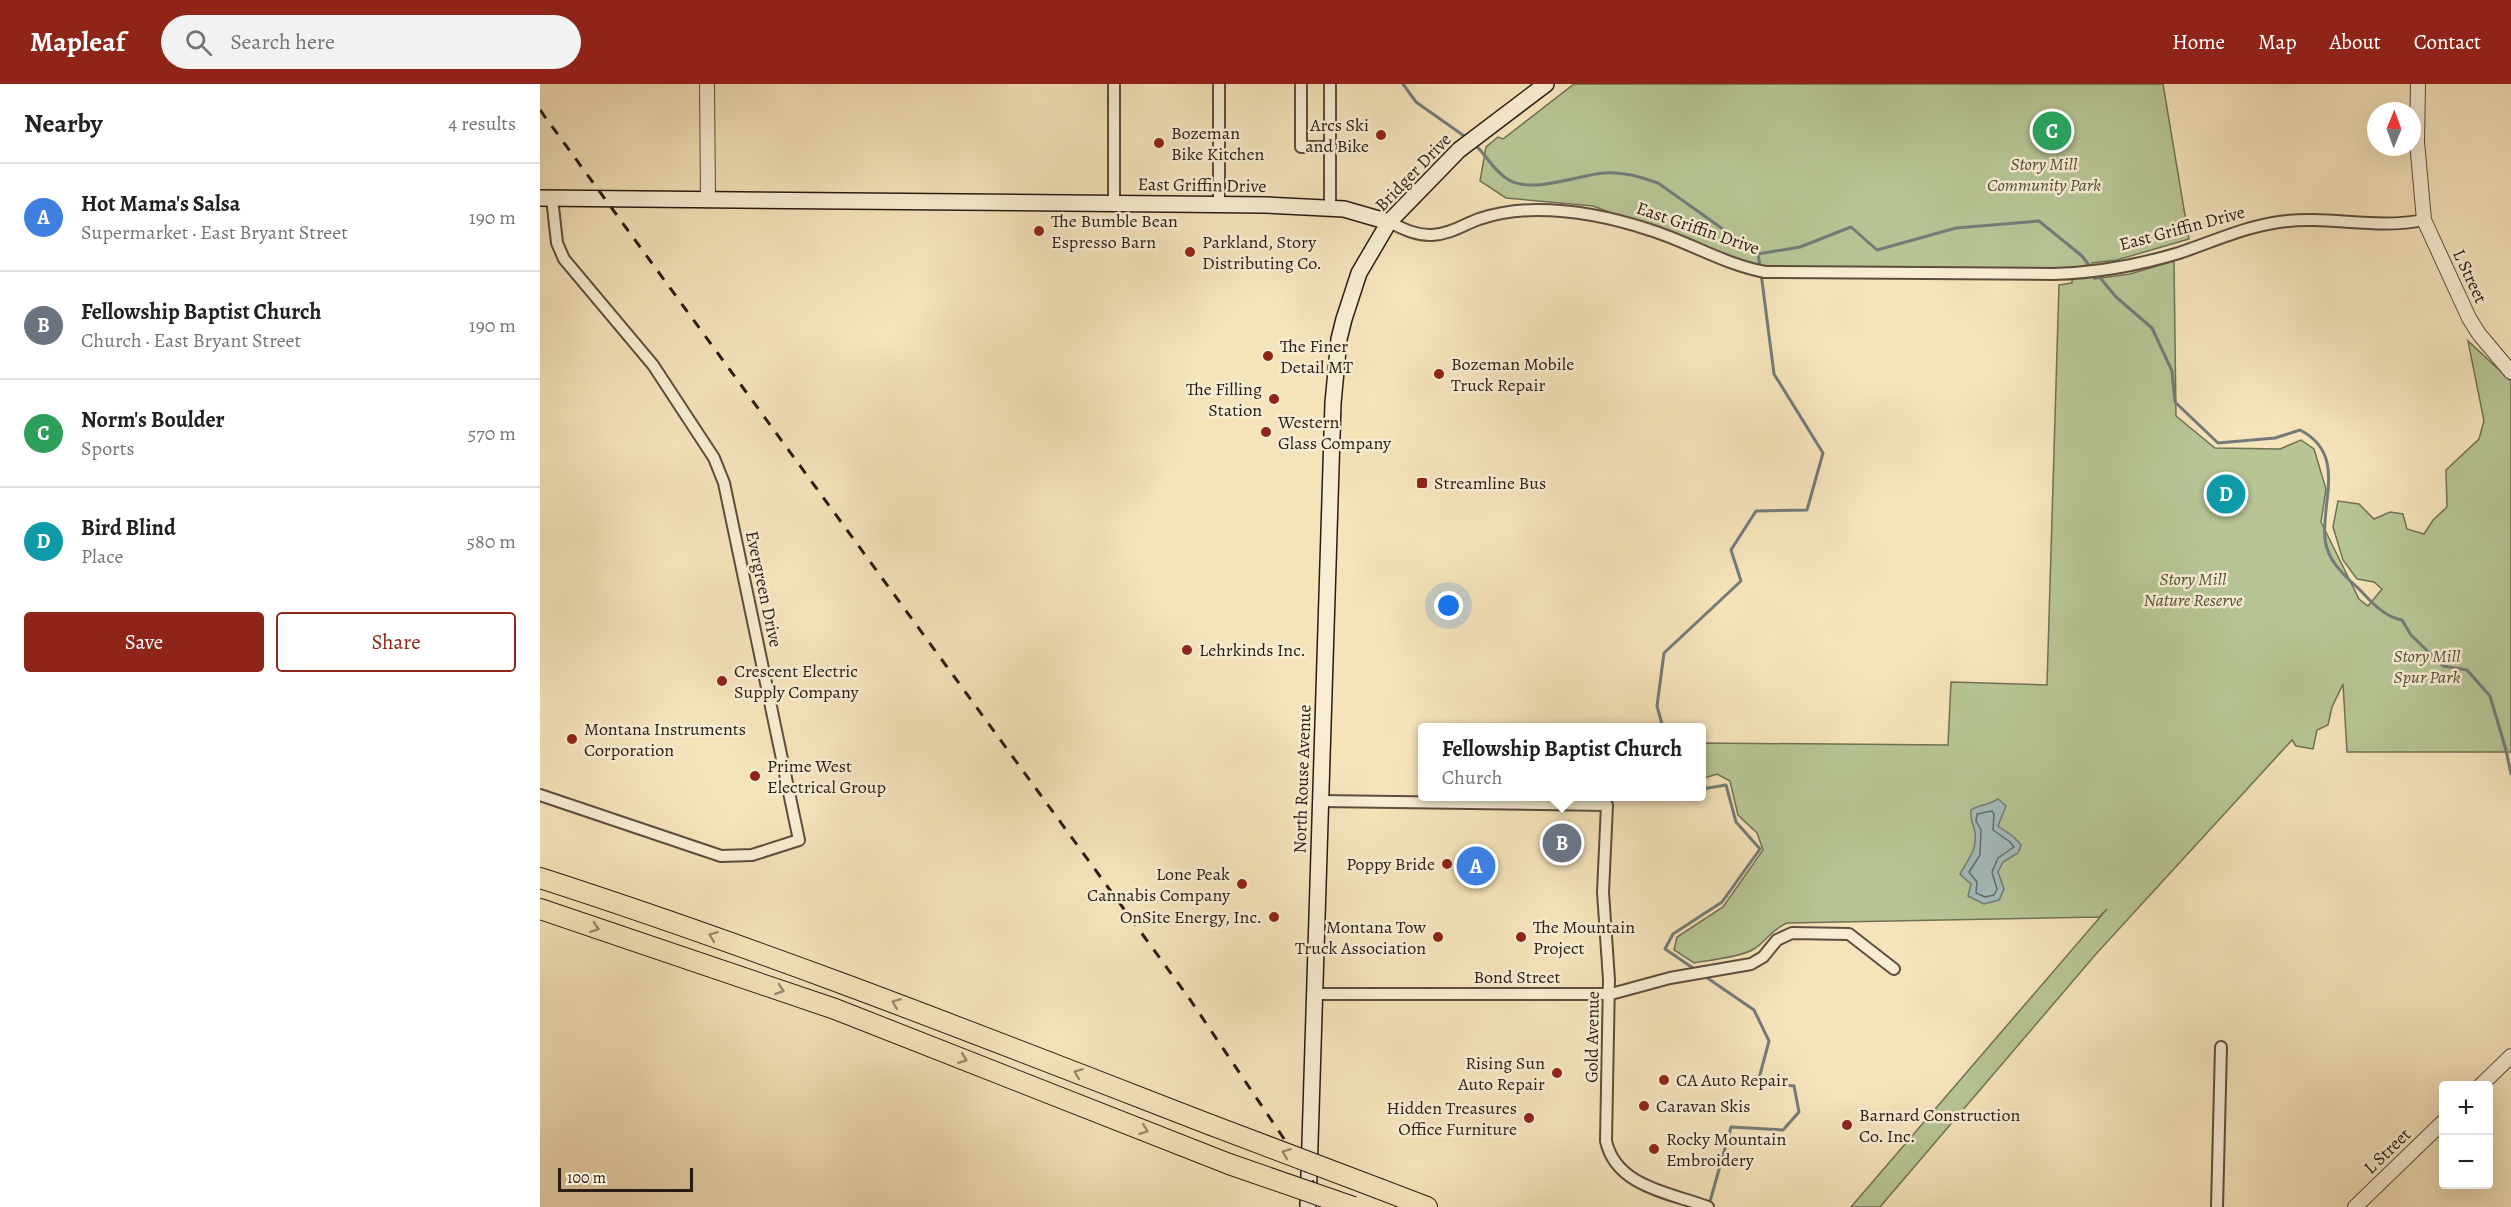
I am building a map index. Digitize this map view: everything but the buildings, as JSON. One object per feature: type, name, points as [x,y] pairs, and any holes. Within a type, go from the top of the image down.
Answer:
[{"type":"highway","points":[[540,878],[647,912],[842,982],[1427,1207]]},
{"type":"highway","points":[[540,909],[835,1009],[1229,1164],[1353,1207]]},
{"type":"main road","name":"Bridger Drive","points":[[1338,352],[1344,319],[1357,278],[1389,222],[1459,150],[1546,84]]},
{"type":"main road","name":"East Griffin Drive","points":[[546,198],[1330,207],[1361,212],[1389,222]]},
{"type":"main road","name":"North Rouse Avenue","points":[[1308,1207],[1333,403],[1338,352]]},
{"type":"street","points":[[708,84],[708,199]]},
{"type":"street","points":[[1114,84],[1114,203]]},
{"type":"street","points":[[1219,84],[1219,204]]},
{"type":"street","points":[[1301,84],[1301,147],[1331,147]]},
{"type":"street","points":[[1330,84],[1330,207]]},
{"type":"street","name":"L Street","points":[[2418,84],[2417,142],[2424,220],[2469,318],[2479,334],[2511,372]]},
{"type":"street","name":"Evergreen Drive","points":[[540,795],[721,856],[752,855],[799,840],[724,483],[714,458],[653,365],[564,259],[557,243],[546,198]]},
{"type":"street","name":"East Griffin Drive","points":[[1389,222],[1414,233],[1431,235],[1453,232],[1479,220],[1503,213],[1538,210],[1603,217],[1651,230],[1730,263],[1765,272],[2046,274],[2081,272],[2177,253],[2231,234],[2279,222],[2315,219],[2389,225],[2424,220]]},
{"type":"street","name":"Gold Avenue","points":[[1320,801],[1607,805],[1604,922],[1609,994],[1606,1138],[1608,1152],[1618,1167],[1634,1180],[1708,1207]]},
{"type":"street","name":"Bond Street","points":[[1315,994],[1609,994],[1753,962],[1763,957],[1777,940],[1792,933],[1849,933],[1894,969]]},
{"type":"street","points":[[2217,1207],[2221,1047]]},
{"type":"street","points":[[2485,1081],[2511,1056]]},
{"type":"street","name":"L Street","points":[[2355,1207],[2439,1126]]},
{"type":"green space","points":[[1574,84],[2163,84],[2189,239],[2117,260],[2092,263],[2094,279],[2130,274],[2174,261],[2176,416],[2215,448],[2280,449],[2301,440],[2314,449],[2326,489],[2321,522],[2359,599],[2368,606],[2382,589],[2374,582],[2357,579],[2343,560],[2333,527],[2338,501],[2359,504],[2374,519],[2390,512],[2403,514],[2407,529],[2424,534],[2433,520],[2447,507],[2446,470],[2479,439],[2484,421],[2468,341],[2511,381],[2511,752],[2347,752],[2343,684],[2332,707],[2328,725],[2317,730],[2313,749],[2296,746],[2292,740],[2096,954],[1880,1207],[1851,1207],[2107,909],[2099,917],[1787,923],[1748,952],[1694,963],[1674,950],[1677,937],[1723,907],[1763,850],[1757,833],[1738,815],[1730,781],[1717,774],[1706,778],[1706,743],[1948,745],[1951,682],[2047,685],[2059,285],[2072,283],[2072,269],[1771,268],[1745,264],[1593,206],[1506,198],[1480,181],[1486,147],[1498,137],[1503,139]]},
{"type":"water","points":[[1998,799],[2006,806],[1998,826],[2021,845],[2018,853],[2003,862],[1998,872],[2004,889],[1999,900],[1984,904],[1968,896],[1971,884],[1960,874],[1975,845],[1971,810]]},
{"type":"waterway","points":[[1403,84],[1416,102],[1467,138]]},
{"type":"waterway","points":[[1474,144],[1499,173],[1519,184],[1543,184],[1593,174],[1611,173],[1632,175],[1658,183],[1758,254],[1800,247],[1851,227],[1877,250],[1956,228],[2039,221],[2082,256],[2092,269]]},
{"type":"waterway","points":[[1758,254],[1760,267]]},
{"type":"waterway","points":[[1662,723],[1657,706],[1664,653],[1741,581],[1731,550],[1756,511],[1807,510],[1823,453],[1774,374],[1761,273]]},
{"type":"waterway","points":[[2097,274],[2116,297],[2152,328],[2172,371],[2175,402],[2218,443],[2275,438],[2300,430],[2314,440],[2323,452],[2328,465],[2325,539],[2333,561],[2379,609],[2402,620],[2411,635],[2443,666],[2467,670],[2490,696],[2511,774]]},
{"type":"waterway","points":[[1696,970],[1665,949],[1673,934],[1722,902],[1760,849],[1736,822],[1726,785],[1706,788]]},
{"type":"waterway","points":[[1703,975],[1754,1010],[1769,1041],[1758,1082],[1794,1086],[1799,1112],[1783,1130],[1731,1127],[1709,1205]]},
{"type":"railway","points":[[540,110],[1189,998],[1330,1207]]},
{"type":"place","name":"Norm's Boulder","points":[[2052,131]]},
{"type":"place","name":"Arcs Ski and Bike","points":[[1381,135]]},
{"type":"place","name":"Bozeman Bike Kitchen","points":[[1159,143]]},
{"type":"place","name":"The Bumble Bean Espresso Barn","points":[[1039,231]]},
{"type":"place","name":"Parkland, Story Distributing Co.","points":[[1190,252]]},
{"type":"place","name":"The Finer Detail MT","points":[[1268,356]]},
{"type":"place","name":"Bozeman Mobile Truck Repair","points":[[1439,374]]},
{"type":"place","name":"The Filling Station","points":[[1274,399]]},
{"type":"place","name":"Western Glass Company","points":[[1266,432]]},
{"type":"place","name":"Streamline Bus","points":[[1422,483]]},
{"type":"place","name":"Bird Blind","points":[[2226,494]]},
{"type":"place","name":"Lehrkinds Inc.","points":[[1187,650]]},
{"type":"place","name":"Crescent Electric Supply Company","points":[[722,681]]},
{"type":"place","name":"Montana Instruments Corporation","points":[[572,739]]},
{"type":"place","name":"Prime West Electrical Group","points":[[755,776]]},
{"type":"place","name":"Fellowship Baptist Church","points":[[1562,843]]},
{"type":"place","name":"Poppy Bride","points":[[1447,864]]},
{"type":"place","name":"Hot Mama's Salsa","points":[[1476,866]]},
{"type":"place","name":"Lone Peak Cannabis Company","points":[[1242,884]]},
{"type":"place","name":"OnSite Energy, Inc.","points":[[1274,917]]},
{"type":"place","name":"Montana Tow Truck Association","points":[[1438,937]]},
{"type":"place","name":"The Mountain Project","points":[[1521,937]]},
{"type":"place","name":"Rising Sun Auto Repair","points":[[1557,1073]]},
{"type":"place","name":"CA Auto Repair","points":[[1664,1080]]},
{"type":"place","name":"Caravan Skis","points":[[1644,1106]]},
{"type":"place","name":"Hidden Treasures Office Furniture","points":[[1529,1118]]},
{"type":"place","name":"Barnard Construction Co. Inc.","points":[[1847,1125]]},
{"type":"place","name":"Rocky Mountain Embroidery","points":[[1654,1149]]},
{"type":"park label","name":"Story Mill Community Park","points":[[2044,174]]},
{"type":"park label","name":"Story Mill Nature Reserve","points":[[2193,589]]},
{"type":"park label","name":"Story Mill Spur Park","points":[[2427,666]]}]
